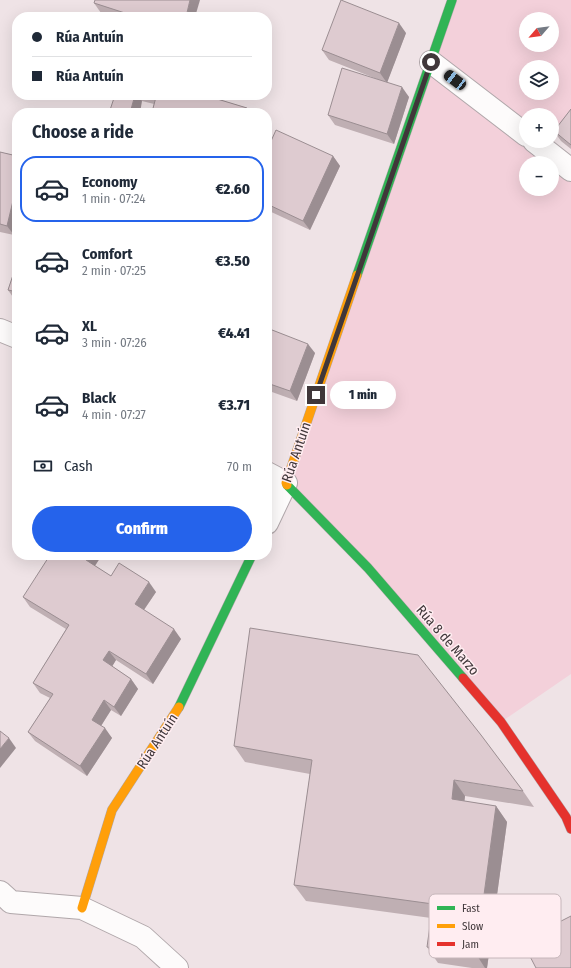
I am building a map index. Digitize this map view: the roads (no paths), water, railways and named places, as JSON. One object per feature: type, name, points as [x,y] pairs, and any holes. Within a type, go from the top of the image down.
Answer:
[{"type":"street","name":"Rúa Antuín","points":[[272,512],[286,483],[452,0]]},
{"type":"street","points":[[431,62],[519,130]]},
{"type":"street","points":[[543,148],[571,170]]},
{"type":"street","points":[[0,330],[12,335]]},
{"type":"street","points":[[272,476],[286,483]]},
{"type":"street","name":"Rúa 8 de Marzo","points":[[286,483],[368,568],[501,722],[566,817],[571,829]]},
{"type":"street","name":"Rúa Antuín","points":[[82,908],[112,810],[181,704],[250,560]]},
{"type":"street","points":[[4,898],[82,908],[143,937],[177,968]]}]
